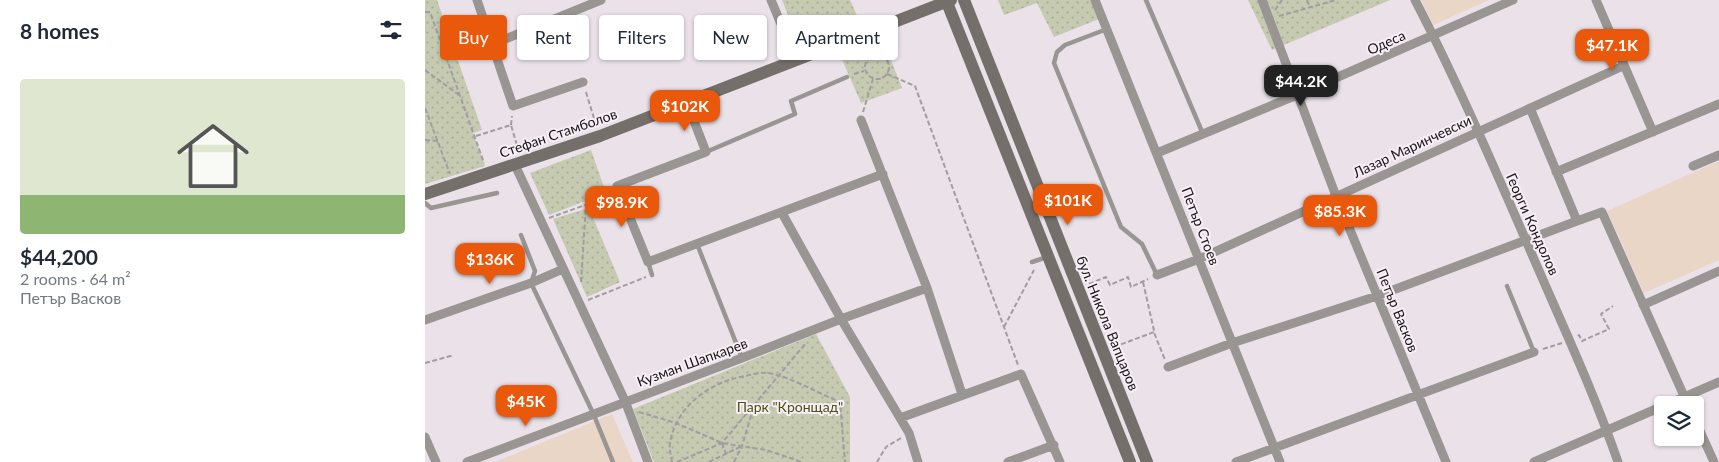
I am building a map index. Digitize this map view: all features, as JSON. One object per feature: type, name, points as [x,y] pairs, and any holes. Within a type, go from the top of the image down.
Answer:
[{"type":"street","points":[[477,0],[482,15]]},
{"type":"street","points":[[507,38],[601,0]]},
{"type":"street","points":[[771,0],[777,15]]},
{"type":"street","name":"бул. Никола Вапцаров","points":[[963,0],[1147,462]]},
{"type":"street","name":"Петър Стоев","points":[[1095,0],[1280,462]]},
{"type":"street","name":"Петър Васков","points":[[1262,0],[1336,196],[1446,462]]},
{"type":"street","name":"Георги Кондолов","points":[[1415,0],[1477,131],[1569,340],[1607,429],[1618,462]]},
{"type":"street","name":"Одеса","points":[[1157,153],[1297,96],[1513,0]]},
{"type":"street","points":[[1595,0],[1653,132]]},
{"type":"street","points":[[948,1],[1130,462]]},
{"type":"street","name":"Стефан Стамболов","points":[[898,21],[948,1]]},
{"type":"street","points":[[498,60],[513,106],[583,82]]},
{"type":"street","name":"Стефан Стамболов","points":[[425,194],[599,136],[796,60]]},
{"type":"street","name":"Лазар Маринчевски","points":[[1157,275],[1199,259],[1623,66]]},
{"type":"street","points":[[687,103],[706,152],[617,186],[649,262],[883,174]]},
{"type":"street","points":[[1556,172],[1719,104]]},
{"type":"street","points":[[1530,108],[1577,221]]},
{"type":"street","points":[[861,120],[927,288],[962,394]]},
{"type":"street","points":[[1693,166],[1719,155]]},
{"type":"street","points":[[519,164],[541,221],[625,401],[648,462]]},
{"type":"street","points":[[1168,366],[1377,296],[1602,212],[1685,396]]},
{"type":"street","points":[[782,213],[909,434],[918,462]]},
{"type":"street","points":[[425,320],[531,283],[563,268]]},
{"type":"street","points":[[1643,305],[1719,271]]},
{"type":"street","name":"Кузман Шапкарев","points":[[467,462],[742,358],[841,318],[927,288]]},
{"type":"street","points":[[1236,462],[1534,352]]},
{"type":"street","points":[[900,418],[1021,374],[1060,462]]},
{"type":"street","points":[[1695,396],[1719,382]]},
{"type":"street","points":[[1534,462],[1654,410]]},
{"type":"street","points":[[425,437],[436,462]]},
{"type":"street","points":[[1704,440],[1714,462]]},
{"type":"street","points":[[1008,462],[1054,445]]},
{"type":"lane","points":[[1146,0],[1203,134]]},
{"type":"lane","points":[[1107,29],[1065,45],[1057,52],[1055,63],[1121,227],[1142,244],[1157,275]]},
{"type":"lane","points":[[706,152],[795,114],[791,101],[847,77]]},
{"type":"lane","points":[[425,203],[431,208],[497,193]]},
{"type":"lane","points":[[521,235],[535,271],[531,283],[593,413],[613,462]]},
{"type":"lane","points":[[697,244],[742,358]]},
{"type":"lane","points":[[1032,262],[1048,257]]},
{"type":"lane","points":[[649,262],[652,275]]},
{"type":"lane","points":[[1507,286],[1534,352]]},
{"type":"path","points":[[1307,0],[1310,7]]},
{"type":"path","points":[[1269,19],[1335,0]]},
{"type":"path","points":[[425,12],[429,12],[488,173]]},
{"type":"path","points":[[868,60],[865,70],[869,77],[873,79],[881,79],[887,74],[887,62],[885,60]]},
{"type":"path","points":[[425,70],[461,96]]},
{"type":"path","points":[[847,77],[865,70]]},
{"type":"path","points":[[887,74],[915,86],[1021,374]]},
{"type":"path","points":[[861,120],[873,79]]},
{"type":"path","points":[[583,82],[599,136]]},
{"type":"path","points":[[425,108],[454,184]]},
{"type":"path","points":[[476,136],[511,126],[519,164]]},
{"type":"path","points":[[425,140],[438,141]]},
{"type":"path","points":[[541,221],[619,193]]},
{"type":"path","points":[[581,283],[586,205]]},
{"type":"path","points":[[1004,327],[1035,271],[1032,262]]},
{"type":"path","points":[[579,303],[652,275]]},
{"type":"path","points":[[1089,284],[1106,277],[1110,285],[1128,277],[1131,287],[1157,275]]},
{"type":"path","points":[[1143,282],[1154,332],[1168,366]]},
{"type":"path","points":[[1534,352],[1579,336],[1582,342],[1609,329],[1601,314],[1613,306]]},
{"type":"path","points":[[677,462],[722,443],[819,328]]},
{"type":"path","points":[[1113,348],[1154,332]]},
{"type":"path","points":[[425,363],[454,355]]},
{"type":"path","points":[[672,462],[670,444],[676,423],[696,398],[711,386],[736,377],[766,372],[779,375],[840,402],[845,462]]},
{"type":"path","points":[[734,462],[742,446],[755,404]]},
{"type":"path","points":[[632,410],[676,423],[722,443],[766,450],[802,462]]},
{"type":"path","points":[[877,462],[886,447],[909,434]]},
{"type":"path","points":[[722,443],[726,454]]},
{"type":"path","points":[[709,462],[742,446]]},
{"type":"shaded area","points":[[1421,0],[1489,0],[1433,25]]},
{"type":"shaded area","points":[[1719,161],[1719,260],[1644,293],[1607,211]]},
{"type":"shaded area","points":[[612,414],[633,462],[495,462]]},
{"type":"green space","points":[[425,0],[437,0],[442,15],[440,15],[440,60],[458,60],[482,130],[473,133],[485,166],[425,184]]},
{"type":"green space","points":[[782,0],[850,0],[857,15],[788,15]]},
{"type":"green space","points":[[998,0],[1091,0],[1099,19],[1054,37],[1037,3],[1004,15]]},
{"type":"green space","points":[[1248,0],[1390,0],[1272,50]]},
{"type":"green space","points":[[842,60],[891,60],[902,88],[861,103]]},
{"type":"green space","points":[[591,150],[606,193],[549,215],[530,173]]},
{"type":"green space","points":[[589,208],[620,282],[587,297],[553,219]]},
{"type":"green space","name":"Парк \"Кронщад\"","points":[[816,334],[850,397],[850,462],[654,462],[633,409]]}]
